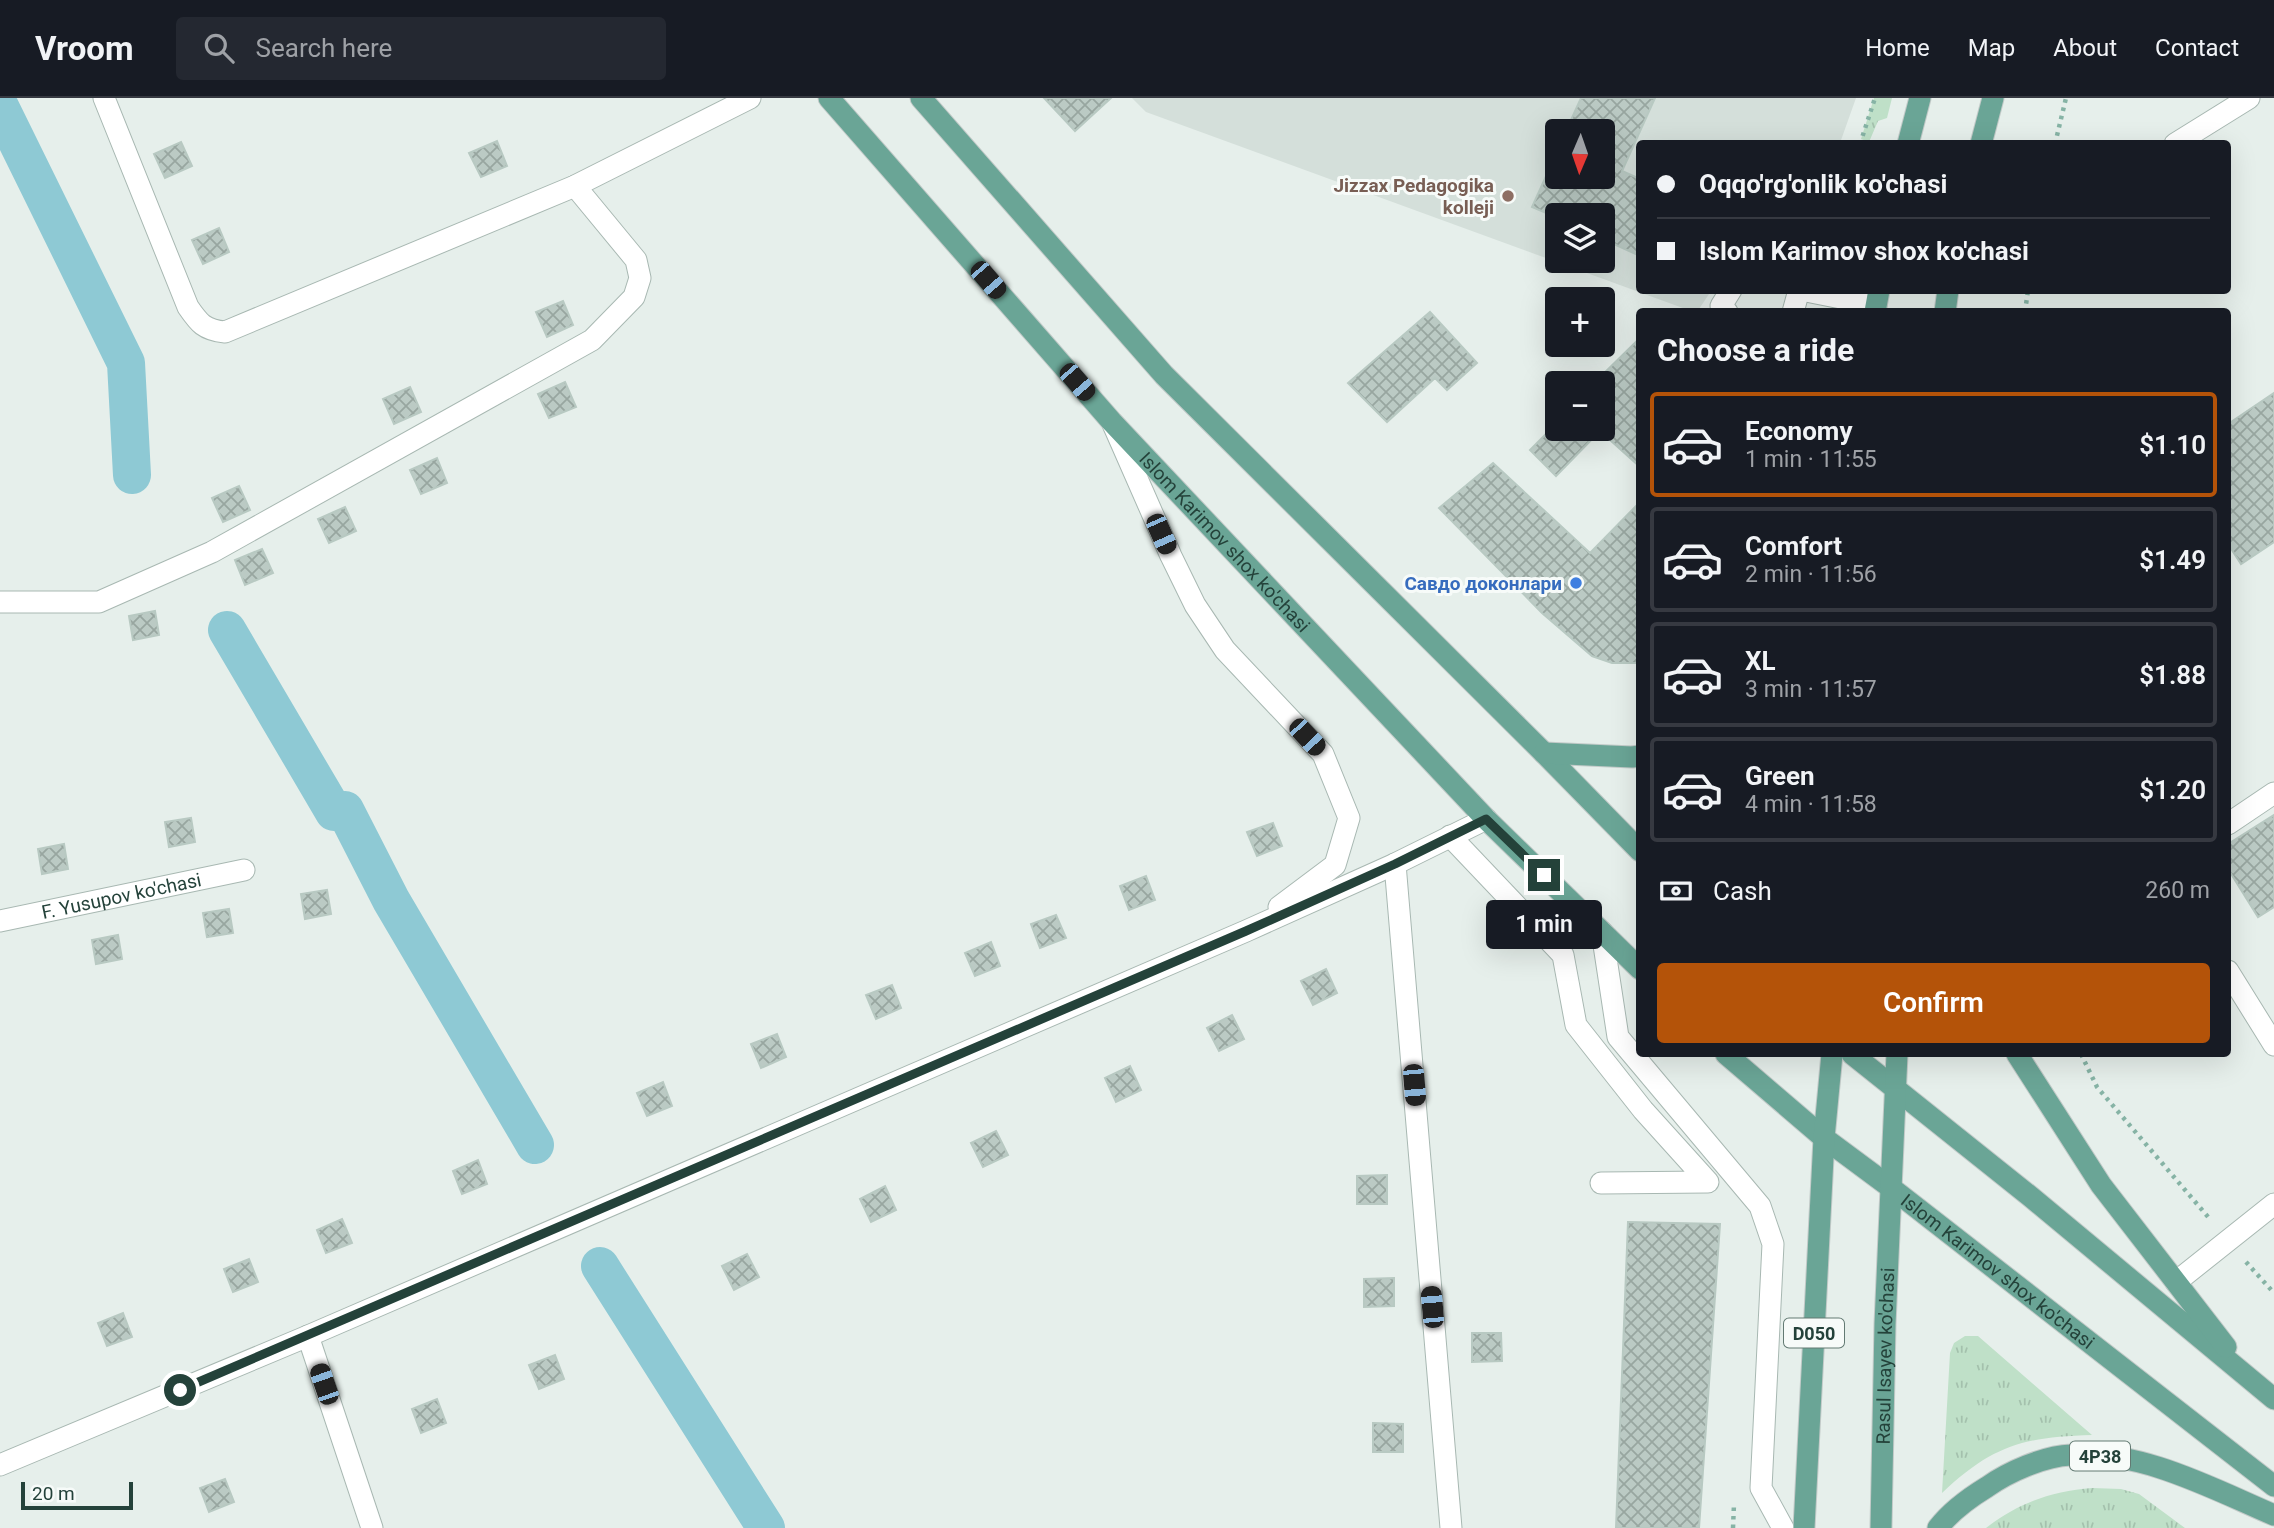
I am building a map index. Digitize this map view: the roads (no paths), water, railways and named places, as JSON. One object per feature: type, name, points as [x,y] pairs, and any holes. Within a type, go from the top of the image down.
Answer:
[{"type":"main road","name":"Islom Karimov shox ko'chasi","points":[[829,98],[1112,422],[1486,819],[1636,966]]},
{"type":"main road","points":[[921,98],[1164,374],[1636,847]]},
{"type":"main road","points":[[1909,140],[1920,98]]},
{"type":"main road","points":[[1982,140],[1993,98]]},
{"type":"main road","points":[[1544,753],[1636,756]]},
{"type":"main road","name":"Islom Karimov shox ko'chasi","points":[[1730,1057],[1824,1138],[2274,1486]]},
{"type":"main road","name":"D050","points":[[1804,1528],[1824,1138],[1832,1057]]},
{"type":"main road","points":[[1856,1057],[2031,1197],[2274,1399]]},
{"type":"main road","name":"Rasul Isayev ko'chasi","points":[[1881,1528],[1890,1187],[1897,1057]]},
{"type":"main road","points":[[2019,1057],[2101,1185],[2251,1379]]},
{"type":"main road","name":"4P38","points":[[1938,1528],[1966,1501],[1998,1479],[2031,1465],[2069,1455],[2108,1457],[2147,1464],[2274,1515]]},
{"type":"street","points":[[104,98],[188,307],[198,322],[211,331],[225,332],[575,186],[750,98]]},
{"type":"street","points":[[2181,140],[2249,98]]},
{"type":"street","points":[[0,602],[99,602],[212,552],[592,340],[634,298],[640,278],[636,260],[575,186]]},
{"type":"street","points":[[1825,294],[1876,302]]},
{"type":"street","points":[[1112,422],[1195,605],[1225,650],[1323,754],[1349,818],[1335,865],[1246,931]]},
{"type":"street","points":[[2231,822],[2274,793]]},
{"type":"street","points":[[0,1465],[308,1336],[1246,931],[1395,864],[1486,819]]},
{"type":"street","points":[[1450,836],[1563,955],[1576,1025],[1643,1110],[1707,1182],[1601,1184]]},
{"type":"street","points":[[1395,864],[1451,1528]]},
{"type":"street","name":"F. Yusupov ko'chasi","points":[[0,922],[244,870]]},
{"type":"street","points":[[1602,932],[1618,1037],[1760,1206],[1773,1244],[1761,1488],[1783,1528]]},
{"type":"street","points":[[2231,976],[2274,1045]]},
{"type":"street","points":[[2176,1282],[2274,1204]]},
{"type":"street","points":[[308,1336],[372,1528]]},
{"type":"waterway","points":[[0,107],[126,363],[132,475]]},
{"type":"waterway","points":[[227,630],[334,812],[345,810],[391,900],[535,1145]]},
{"type":"waterway","points":[[600,1266],[766,1528]]},
{"type":"place","name":"Jizzax Pedagogika kolleji","points":[[1508,196]]},
{"type":"place","name":"Cавдо доконлари","points":[[1576,583]]}]
